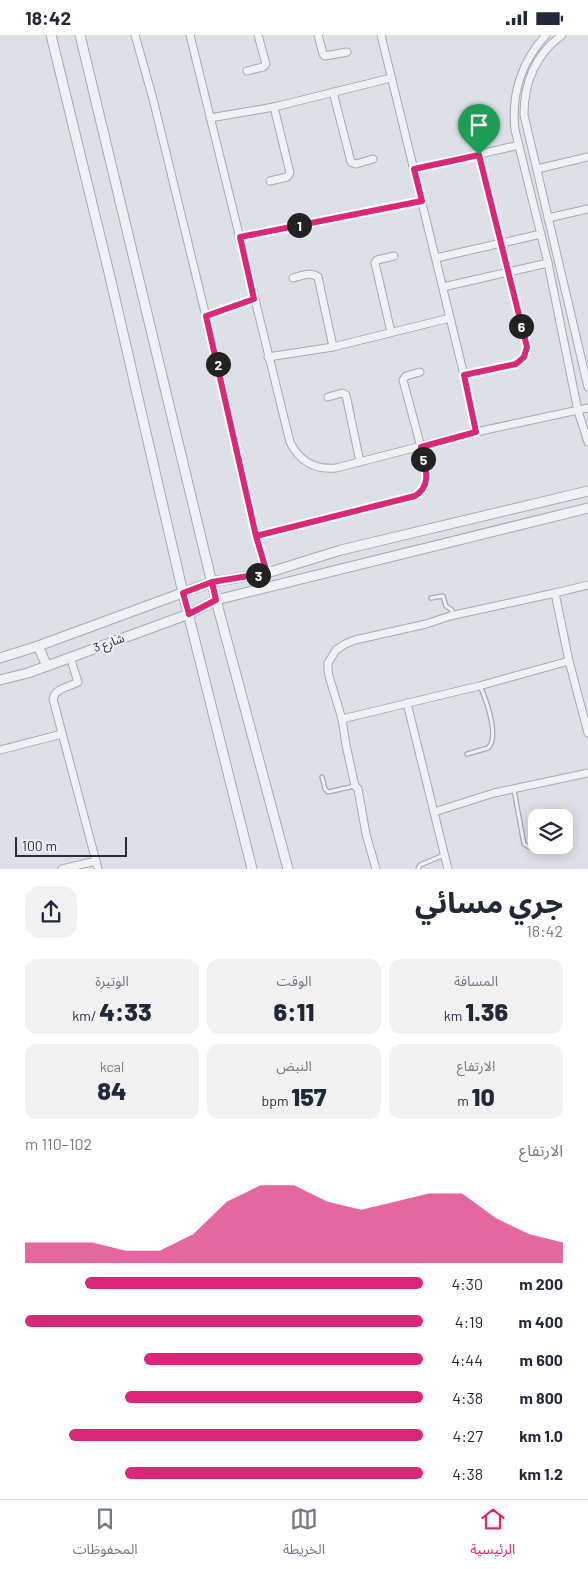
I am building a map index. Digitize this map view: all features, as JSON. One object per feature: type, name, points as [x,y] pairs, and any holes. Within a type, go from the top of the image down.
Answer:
[{"type":"street","points":[[51,35],[183,593],[252,869]]},
{"type":"street","points":[[80,35],[216,600],[288,869]]},
{"type":"street","points":[[135,35],[153,99],[206,316],[256,536],[267,573]]},
{"type":"street","points":[[190,35],[268,357],[290,442],[298,456],[312,465],[328,469],[336,468],[476,432],[588,408]]},
{"type":"street","points":[[247,71],[263,67],[266,64],[258,35]]},
{"type":"street","points":[[318,35],[325,56],[347,51]]},
{"type":"street","points":[[381,35],[443,287],[476,432]]},
{"type":"street","points":[[546,35],[535,47],[525,65],[517,89],[513,112],[518,145],[548,263],[578,411],[588,442]]},
{"type":"street","points":[[562,35],[538,60],[531,73],[526,86],[524,115],[588,387]]},
{"type":"street","points":[[210,118],[274,107],[391,78]]},
{"type":"street","points":[[333,92],[351,162],[356,164],[373,159]]},
{"type":"street","points":[[270,181],[287,177],[290,173],[274,107]]},
{"type":"street","points":[[414,169],[518,145]]},
{"type":"street","points":[[464,375],[516,364],[524,357],[527,347],[479,155]]},
{"type":"street","points":[[536,169],[588,157]]},
{"type":"street","points":[[240,237],[422,201]]},
{"type":"street","points":[[548,218],[588,209]]},
{"type":"street","points":[[436,258],[540,234]]},
{"type":"street","points":[[391,332],[375,263],[377,260],[394,256]]},
{"type":"street","points":[[443,287],[548,263]]},
{"type":"street","points":[[293,278],[311,274],[318,277],[333,347]]},
{"type":"street","points":[[206,316],[254,299]]},
{"type":"street","points":[[268,357],[333,347],[450,318]]},
{"type":"street","points":[[256,536],[415,496],[424,488],[427,477],[404,380],[406,376],[420,373]]},
{"type":"street","points":[[328,397],[342,393],[346,395],[360,462]]},
{"type":"street","name":"شارع 3","points":[[0,658],[38,646],[212,582],[267,573],[341,550],[588,491]]},
{"type":"street","name":"شارع 3","points":[[0,680],[28,673],[189,614],[216,600],[588,508]]},
{"type":"street","points":[[376,869],[366,834],[358,789],[355,786],[342,719],[329,676],[328,663],[336,650],[355,640],[426,624],[450,616],[588,585]]},
{"type":"street","points":[[556,593],[569,661],[588,731]]},
{"type":"street","points":[[38,646],[47,666]]},
{"type":"street","points":[[70,657],[78,682],[56,692],[53,699],[98,869]]},
{"type":"street","points":[[342,719],[479,686],[569,661]]},
{"type":"street","points":[[407,703],[448,869]]},
{"type":"street","points":[[0,750],[62,734]]},
{"type":"street","points":[[434,812],[494,793],[588,773]]},
{"type":"street","points":[[62,869],[96,861]]},
{"type":"lane","points":[[431,598],[442,596],[446,606],[452,610],[453,613],[450,616]]},
{"type":"lane","points":[[467,754],[488,748],[492,743],[492,726],[485,698],[479,686]]},
{"type":"lane","points":[[322,777],[325,789],[328,792],[355,786]]},
{"type":"lane","points":[[514,789],[524,844],[528,846]]},
{"type":"lane","points":[[418,869],[420,865],[444,855]]},
{"type":"route","points":[[479,155],[414,169],[422,201],[240,237],[254,299],[206,316],[256,536],[267,573],[212,582],[216,600],[189,614],[183,593],[212,582],[267,573],[256,536],[415,496],[420,493],[424,488],[427,477],[421,447],[476,432],[464,375],[516,364],[524,357],[527,347],[479,155]]}]
